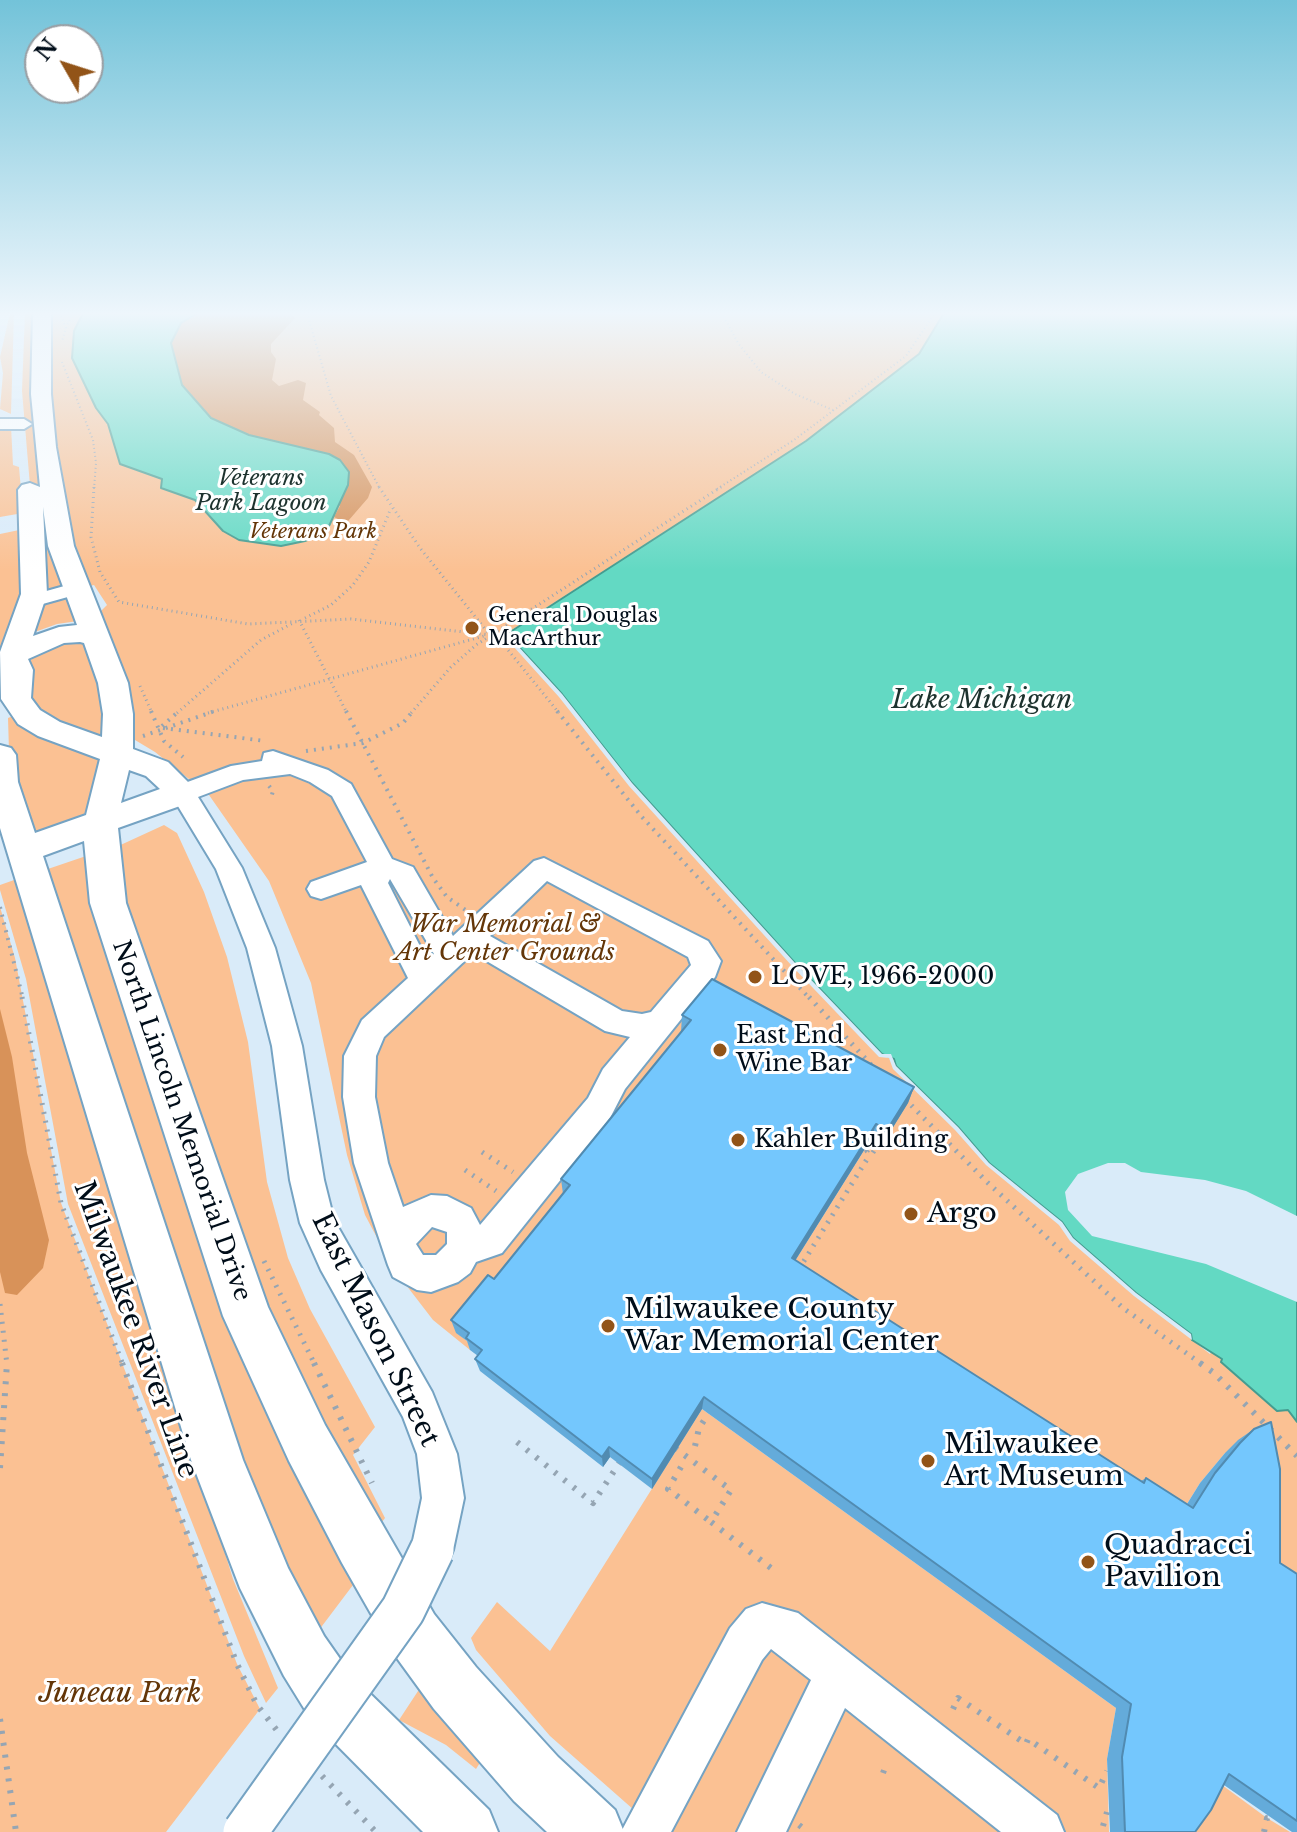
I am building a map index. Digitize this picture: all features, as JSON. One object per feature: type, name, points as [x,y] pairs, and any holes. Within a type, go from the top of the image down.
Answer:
[{"type":"main road","points":[[0,701],[5,677],[32,601],[34,533],[22,398]]},
{"type":"main road","name":"North Lincoln Memorial Drive","points":[[41,398],[45,447],[61,546],[113,683],[118,714],[117,754],[102,822],[102,860],[112,917],[247,1316],[307,1443],[414,1634],[455,1688],[536,1779],[593,1832]]},
{"type":"main road","points":[[14,656],[59,635],[84,633],[95,638]]},
{"type":"main road","points":[[14,656],[19,670],[16,699],[29,717],[49,729],[179,776]]},
{"type":"main road","points":[[0,755],[2,782],[217,1460],[268,1588],[304,1656],[331,1697],[467,1832]]},
{"type":"main road","points":[[23,850],[102,822],[179,776]]},
{"type":"street","points":[[0,424],[24,424]]},
{"type":"street","points":[[32,601],[75,589]]},
{"type":"street","points":[[179,776],[240,772],[298,755],[319,776],[342,790],[383,867]]},
{"type":"street","name":"East Mason Street","points":[[179,776],[229,868],[261,948],[287,1046],[307,1180],[317,1223],[418,1406],[437,1454],[443,1498],[432,1550],[403,1610],[245,1832]]},
{"type":"street","points":[[383,867],[374,883],[417,969],[427,978]]},
{"type":"street","points":[[321,889],[383,867],[403,874],[465,937],[616,1022],[642,1027],[661,1022]]},
{"type":"street","points":[[544,868],[704,954],[705,969],[614,1079],[599,1108],[489,1241],[464,1248],[457,1261],[445,1270],[431,1274],[417,1272],[406,1265],[400,1254],[400,1241],[371,1163],[359,1097],[360,1056],[373,1029],[465,937],[544,868]]},
{"type":"street","points":[[645,1832],[746,1644],[762,1625],[782,1629],[1040,1832]]},
{"type":"street","points":[[779,1828],[838,1673]]},
{"type":"path","points":[[77,398],[93,440],[96,463],[91,537],[100,572],[115,599],[248,624],[351,619],[490,635],[500,640],[642,817],[883,1077]]},
{"type":"path","points":[[332,398],[391,508],[490,635]]},
{"type":"path","points":[[806,398],[833,410]]},
{"type":"path","points":[[298,755],[363,743],[403,723],[451,667],[490,635],[794,440],[849,398]]},
{"type":"path","points":[[161,727],[261,640],[331,605],[353,585],[369,562],[391,508]]},
{"type":"path","points":[[299,620],[433,878],[447,897],[465,937]]},
{"type":"path","points":[[153,731],[490,635]]},
{"type":"path","points":[[153,716],[161,727],[179,776]]},
{"type":"path","points":[[161,727],[272,742]]},
{"type":"path","points":[[266,781],[273,791],[271,798]]},
{"type":"path","name":"Milwaukee River Line","points":[[0,907],[15,958],[61,1203],[237,1664],[260,1709]]},
{"type":"path","points":[[903,1099],[1123,1308],[1214,1373],[1297,1456]]},
{"type":"path","points":[[482,1152],[526,1196]]},
{"type":"path","points":[[795,1277],[869,1156]]},
{"type":"path","points":[[465,1170],[526,1196]]},
{"type":"path","points":[[261,1255],[379,1496]]},
{"type":"path","points":[[0,1304],[8,1373],[0,1468]]},
{"type":"path","points":[[695,1446],[699,1428],[709,1413]]},
{"type":"path","points":[[678,1434],[671,1445],[731,1490],[711,1522]]},
{"type":"path","points":[[517,1442],[593,1503],[628,1451]]},
{"type":"path","points":[[681,1467],[668,1489],[771,1568]]},
{"type":"path","points":[[953,1709],[958,1698],[1026,1744],[1028,1739],[1099,1788],[1107,1771]]},
{"type":"path","points":[[0,1719],[16,1832]]},
{"type":"path","points":[[883,1773],[886,1765]]},
{"type":"path","points":[[1103,1826],[1107,1812]]},
{"type":"path","points":[[1264,1832],[1267,1818],[1282,1819]]},
{"type":"path","points":[[779,1828],[808,1832]]},
{"type":"green space","points":[[1,398],[11,398],[11,414],[0,409]]},
{"type":"green space","points":[[23,398],[861,398],[806,441],[507,633],[632,783],[795,963],[1191,1334],[1192,1340],[1210,1354],[1212,1351],[1249,1385],[1288,1410],[1297,1422],[1297,1593],[1263,1571],[1225,1453],[1200,1483],[1182,1512],[788,1272],[871,1139],[883,1145],[690,1036],[456,1332],[473,1346],[470,1350],[433,1320],[393,1268],[365,1215],[347,1155],[311,983],[269,881],[209,795],[155,752],[130,737],[99,613],[107,605],[94,585],[32,601],[34,533]]},
{"type":"green space","points":[[0,426],[11,426],[13,465],[19,467],[23,513],[0,517]]},
{"type":"green space","points":[[24,529],[26,547],[19,611],[0,660],[0,534]]},
{"type":"green space","points":[[68,599],[78,621],[32,633],[40,604]]},
{"type":"green space","points":[[64,639],[86,642],[98,672],[108,723],[101,740],[63,729],[30,709],[26,666],[39,650]]},
{"type":"green space","points":[[13,716],[47,738],[103,762],[90,814],[32,837],[9,751],[8,718]]},
{"type":"green space","points":[[164,825],[177,833],[204,892],[227,957],[248,1042],[267,1182],[288,1258],[310,1309],[375,1427],[353,1455],[385,1518],[378,1527],[273,1331],[127,921],[114,848]]},
{"type":"green space","points":[[89,855],[356,1581],[319,1630],[265,1531],[42,871]]},
{"type":"green space","points":[[17,879],[233,1579],[278,1688],[266,1703],[244,1656],[68,1204],[26,979],[0,890],[0,885]]},
{"type":"green space","name":"Juneau Park","points":[[0,907],[15,958],[61,1203],[237,1664],[260,1709],[166,1832],[0,1832]]},
{"type":"green space","points":[[702,1409],[1116,1708],[1107,1759],[1109,1832],[659,1832],[550,1736],[476,1650],[471,1638],[497,1602],[550,1651]]},
{"type":"green space","points":[[422,1685],[483,1758],[476,1769],[446,1745],[399,1720]]},
{"type":"green space","points":[[1207,1774],[1267,1818],[1290,1832],[1178,1832]]},
{"type":"shaded area","points":[[191,398],[303,398],[334,428],[335,442],[354,455],[372,487],[368,498],[342,528],[342,521],[334,517],[340,506],[249,435],[211,418]]},
{"type":"shaded area","points":[[0,1009],[12,1057],[27,1153],[49,1240],[43,1268],[17,1295],[5,1293],[0,1272]]},
{"type":"water","name":"Veterans Park Lagoon","points":[[91,398],[194,398],[211,418],[249,435],[329,454],[340,460],[349,472],[348,485],[329,526],[322,534],[281,546],[239,540],[223,531],[195,500],[161,488],[162,479],[120,464],[108,424]]},
{"type":"water","name":"Lake Michigan","points":[[861,398],[1297,398],[1297,1422],[1288,1410],[1277,1411],[1221,1362],[1222,1359],[1192,1340],[1191,1334],[1136,1293],[1073,1238],[1062,1222],[989,1163],[958,1127],[896,1066],[894,1059],[882,1054],[795,963],[632,783],[562,694],[507,634],[806,441]]},
{"type":"pier","points":[[507,634],[562,694],[632,783],[882,1054],[891,1054],[896,1066],[958,1127],[989,1163],[1062,1222],[1073,1238],[1136,1293],[1191,1334],[1192,1340],[1070,1241],[1059,1225],[986,1165],[893,1069],[889,1058],[879,1057],[629,786],[559,697],[504,636]]},
{"type":"pier","points":[[1108,1163],[1125,1163],[1141,1172],[1205,1180],[1246,1191],[1297,1216],[1297,1302],[1206,1264],[1092,1236],[1068,1210],[1065,1192],[1078,1174]]},
{"type":"building","points":[[712,979],[914,1087],[887,1130],[876,1124],[792,1258],[1144,1483],[1146,1478],[1193,1508],[1215,1473],[1240,1443],[1254,1429],[1271,1422],[1280,1469],[1280,1563],[1297,1574],[1297,1821],[1229,1774],[1211,1810],[1195,1832],[1125,1832],[1122,1757],[1131,1704],[704,1397],[652,1479],[609,1447],[602,1457],[475,1359],[482,1350],[466,1338],[469,1333],[451,1320],[488,1275],[494,1279],[570,1185],[561,1179],[691,1020],[682,1015]]},
{"type":"place","name":"General Douglas MacArthur","points":[[472,628]]},
{"type":"place","name":"LOVE, 1966-2000","points":[[755,977]]},
{"type":"place","name":"East End Wine Bar","points":[[720,1050]]},
{"type":"place","name":"Kahler Building","points":[[738,1140]]},
{"type":"place","name":"Argo","points":[[911,1214]]},
{"type":"place","name":"Milwaukee County War Memorial Center","points":[[608,1326]]},
{"type":"place","name":"Milwaukee Art Museum","points":[[928,1461]]},
{"type":"place","name":"Quadracci Pavilion","points":[[1088,1562]]},
{"type":"park label","name":"Veterans Park","points":[[313,532]]},
{"type":"park label","name":"War Memorial & Art Center Grounds","points":[[505,939]]}]
